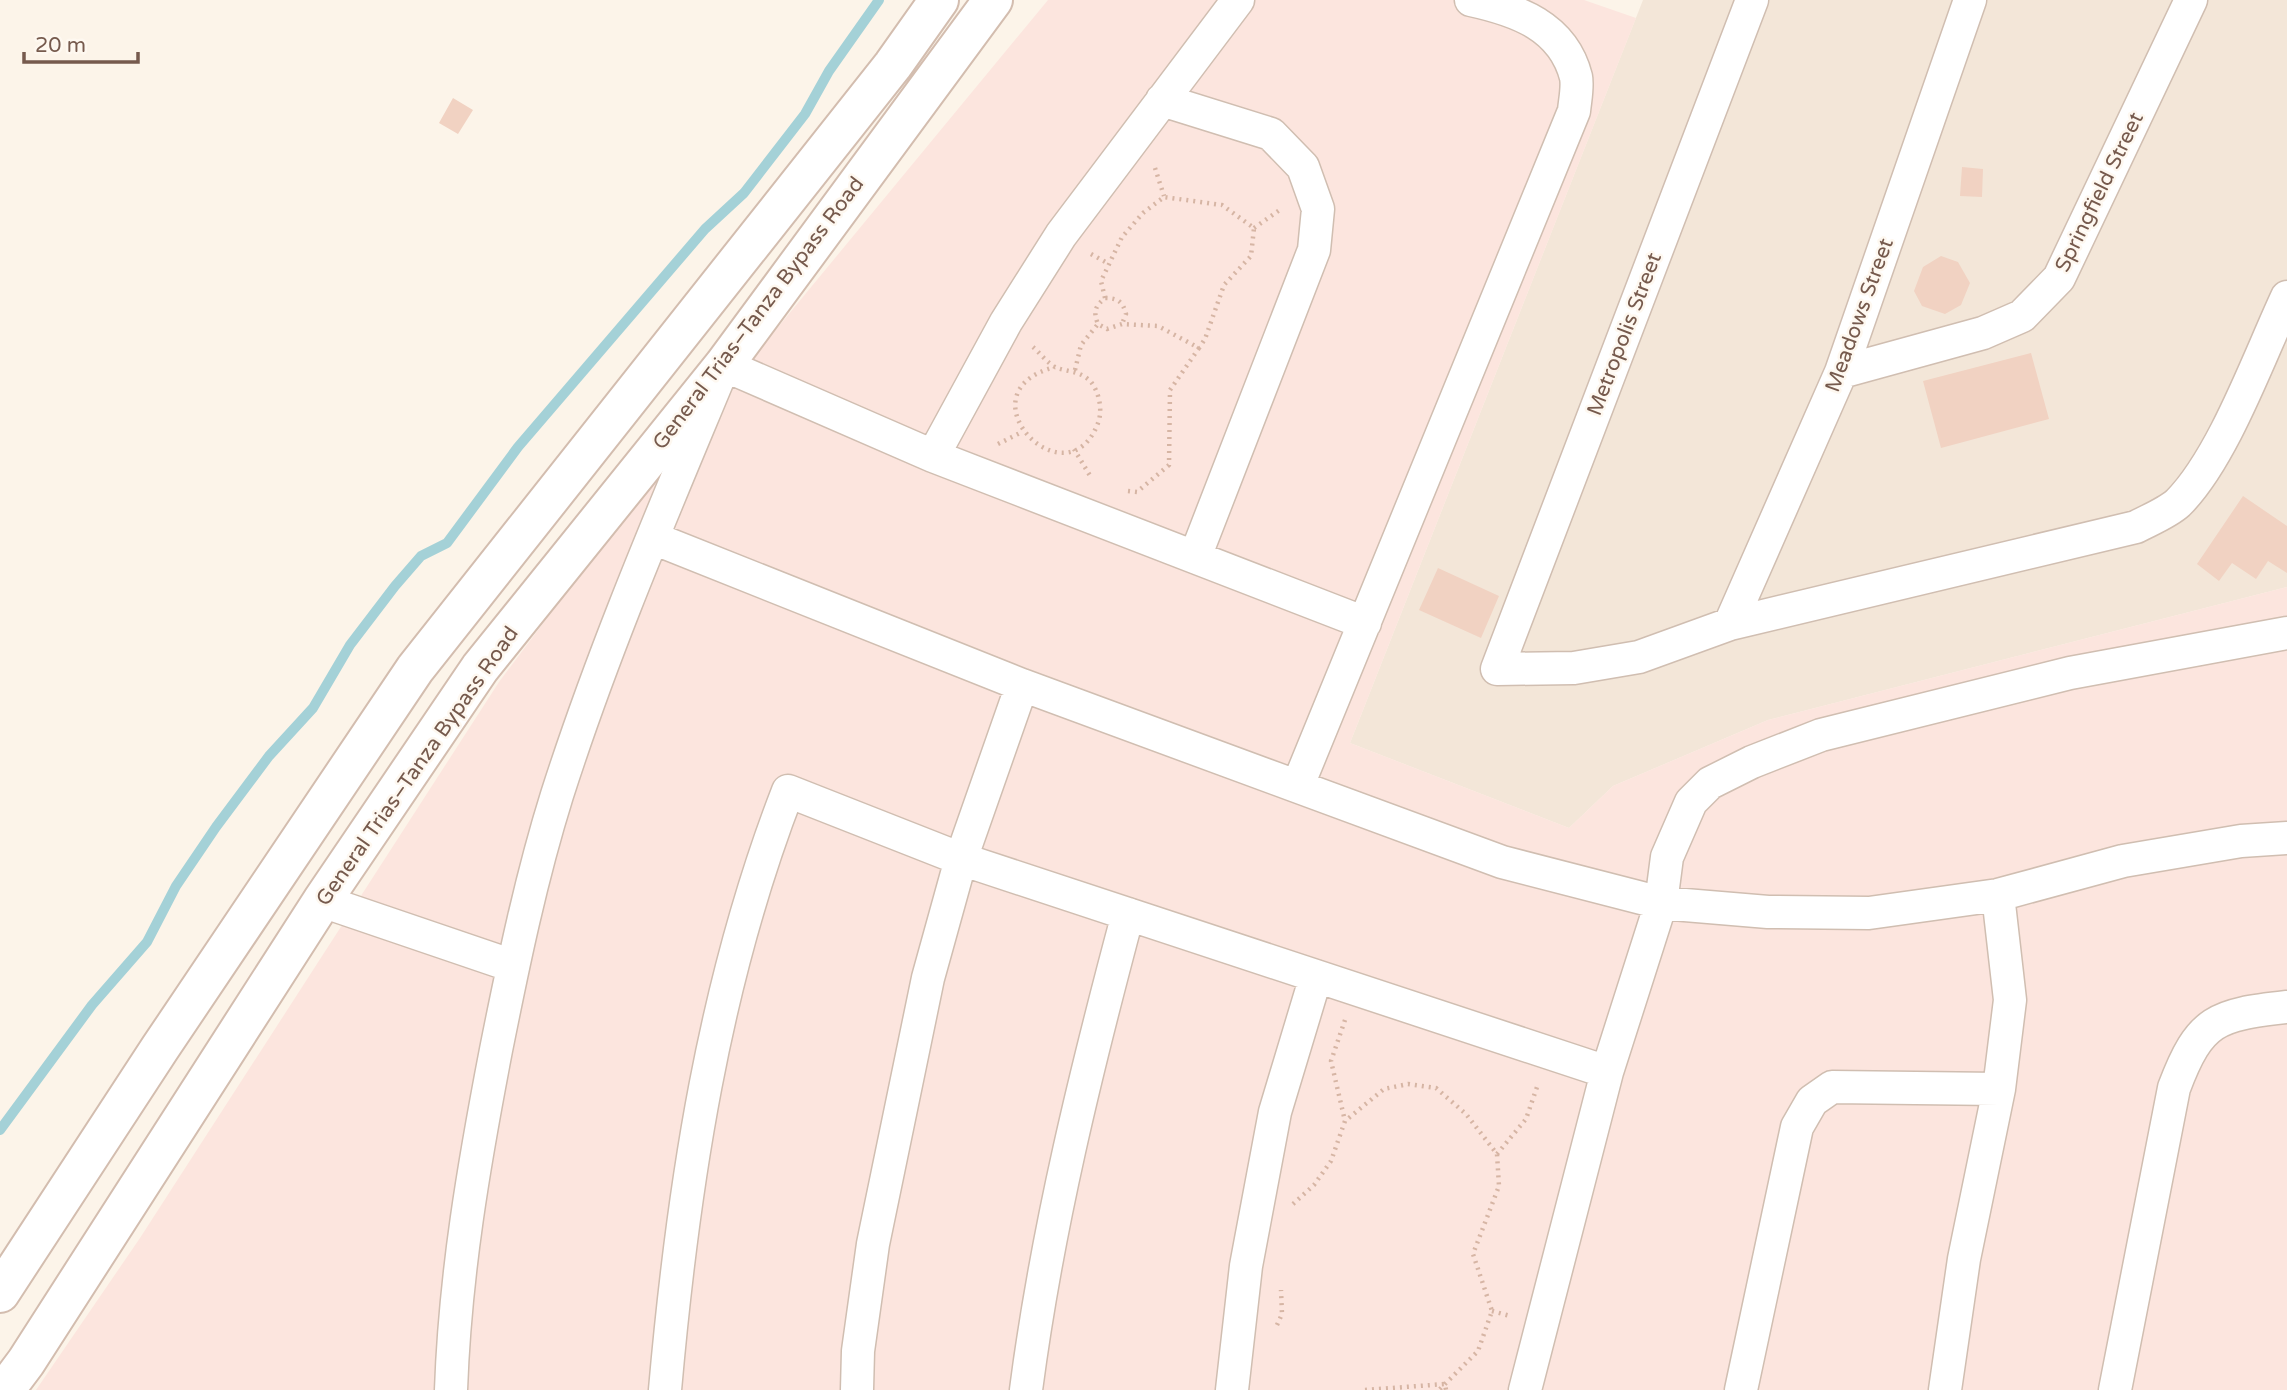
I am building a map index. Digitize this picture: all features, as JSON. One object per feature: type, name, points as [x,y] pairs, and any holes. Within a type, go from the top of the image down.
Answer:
[{"type":"main road","points":[[0,1293],[160,1048],[415,669],[892,65],[939,0]]},
{"type":"main road","name":"General Trias–Tanza Bypass Road","points":[[5,1390],[26,1362],[322,901],[480,668],[724,365],[993,0]]},
{"type":"street","points":[[933,456],[1006,322],[1061,235],[1238,0]]},
{"type":"street","points":[[1298,785],[1574,111],[1576,79],[1564,49],[1535,20],[1471,0]]},
{"type":"street","name":"Metropolis Street","points":[[1730,624],[1639,657],[1574,668],[1497,669],[1752,0]]},
{"type":"street","name":"Meadows Street","points":[[1730,624],[1840,372],[1970,0]]},
{"type":"street","name":"Springfield Street","points":[[1840,372],[1983,333],[2022,316],[2059,278],[2191,0]]},
{"type":"street","points":[[1162,100],[1271,134],[1303,167],[1318,209],[1314,250],[1195,557]]},
{"type":"street","points":[[1730,624],[2136,527],[2176,505],[2199,477],[2217,447],[2287,297]]},
{"type":"street","points":[[451,1390],[454,1307],[469,1188],[513,966],[557,796],[617,625],[724,365],[933,456],[1365,623]]},
{"type":"street","points":[[653,538],[1022,685],[1502,862],[1661,903],[1768,912],[1869,913],[1998,895],[2123,861],[2241,841],[2287,838]]},
{"type":"street","points":[[1525,1390],[1607,1072],[1661,903],[1667,857],[1691,802],[1710,783],[1752,762],[1821,735],[2070,673],[2287,633]]},
{"type":"street","points":[[857,1390],[858,1351],[873,1244],[928,978],[961,859],[1022,685]]},
{"type":"street","points":[[665,1390],[682,1213],[712,1053],[736,948],[763,854],[788,791],[961,859],[1607,1072]]},
{"type":"street","points":[[1945,1390],[1964,1259],[1999,1089],[2010,1000],[1998,895]]},
{"type":"street","points":[[322,901],[513,966]]},
{"type":"street","points":[[1026,1390],[1059,1201],[1087,1066],[1128,914]]},
{"type":"street","points":[[1232,1390],[1245,1266],[1275,1112],[1316,976]]},
{"type":"street","points":[[2115,1390],[2174,1088],[2188,1050],[2208,1026],[2241,1012],[2287,1007]]},
{"type":"street","points":[[1741,1390],[1797,1127],[1812,1101],[1832,1087],[1999,1089]]},
{"type":"path","points":[[1105,298],[1101,281],[1122,237],[1164,197],[1222,205],[1254,228],[1251,256],[1224,285],[1205,339],[1170,390],[1169,465],[1137,492],[1124,491]]},
{"type":"path","points":[[1122,324],[1126,314],[1124,304],[1115,298],[1105,298],[1097,304],[1094,314],[1098,324],[1107,329],[1122,324],[1158,326],[1199,348]]},
{"type":"path","points":[[1074,370],[1082,345],[1098,324]]},
{"type":"path","points":[[1055,367],[1074,370],[1091,383],[1100,400],[1100,420],[1091,438],[1074,450],[1055,452],[1036,446],[1022,432],[1016,414],[1017,397],[1026,382],[1039,371],[1055,367]]},
{"type":"path","points":[[1074,450],[1094,482],[1102,486]]},
{"type":"path","points":[[1345,1121],[1331,1061],[1355,989]]},
{"type":"path","points":[[1497,1154],[1526,1119],[1549,1053]]},
{"type":"path","points":[[1289,1208],[1314,1185],[1331,1161],[1345,1121],[1384,1089],[1409,1084],[1436,1088],[1466,1114],[1497,1154],[1499,1186],[1473,1254],[1492,1311],[1478,1351],[1439,1390]]},
{"type":"path","points":[[1273,1332],[1282,1314],[1282,1291],[1275,1282]]},
{"type":"path","points":[[1365,1390],[1445,1384]]},
{"type":"path","points":[[1445,1384],[1446,1390]]},
{"type":"shaded area","points":[[1048,0],[1584,0],[1636,18],[1350,743],[1569,828],[1613,786],[1768,720],[2287,587],[2287,1390],[36,1390],[140,1238],[499,682],[637,498]]},
{"type":"shaded area","points":[[1643,0],[2287,0],[2287,587],[1768,720],[1613,786],[1569,828],[1350,743]]},
{"type":"building","points":[[453,98],[473,110],[458,134],[439,123]]},
{"type":"building","points":[[1962,167],[1983,169],[1982,197],[1960,196]]},
{"type":"building","points":[[1941,256],[1958,262],[1970,283],[1961,305],[1945,314],[1922,306],[1914,291],[1923,267]]},
{"type":"building","points":[[2031,353],[2049,419],[1941,448],[1923,381]]},
{"type":"building","points":[[2243,496],[2287,526],[2287,573],[2268,561],[2256,579],[2232,563],[2219,581],[2197,564]]},
{"type":"building","points":[[1438,568],[1499,596],[1481,638],[1419,610]]},
{"type":"waterway","points":[[0,1130],[92,1005],[147,942],[176,886],[216,827],[269,756],[313,708],[350,645],[395,586],[421,556],[447,543],[518,447],[705,229],[744,193],[805,114],[829,71],[879,0]]}]
